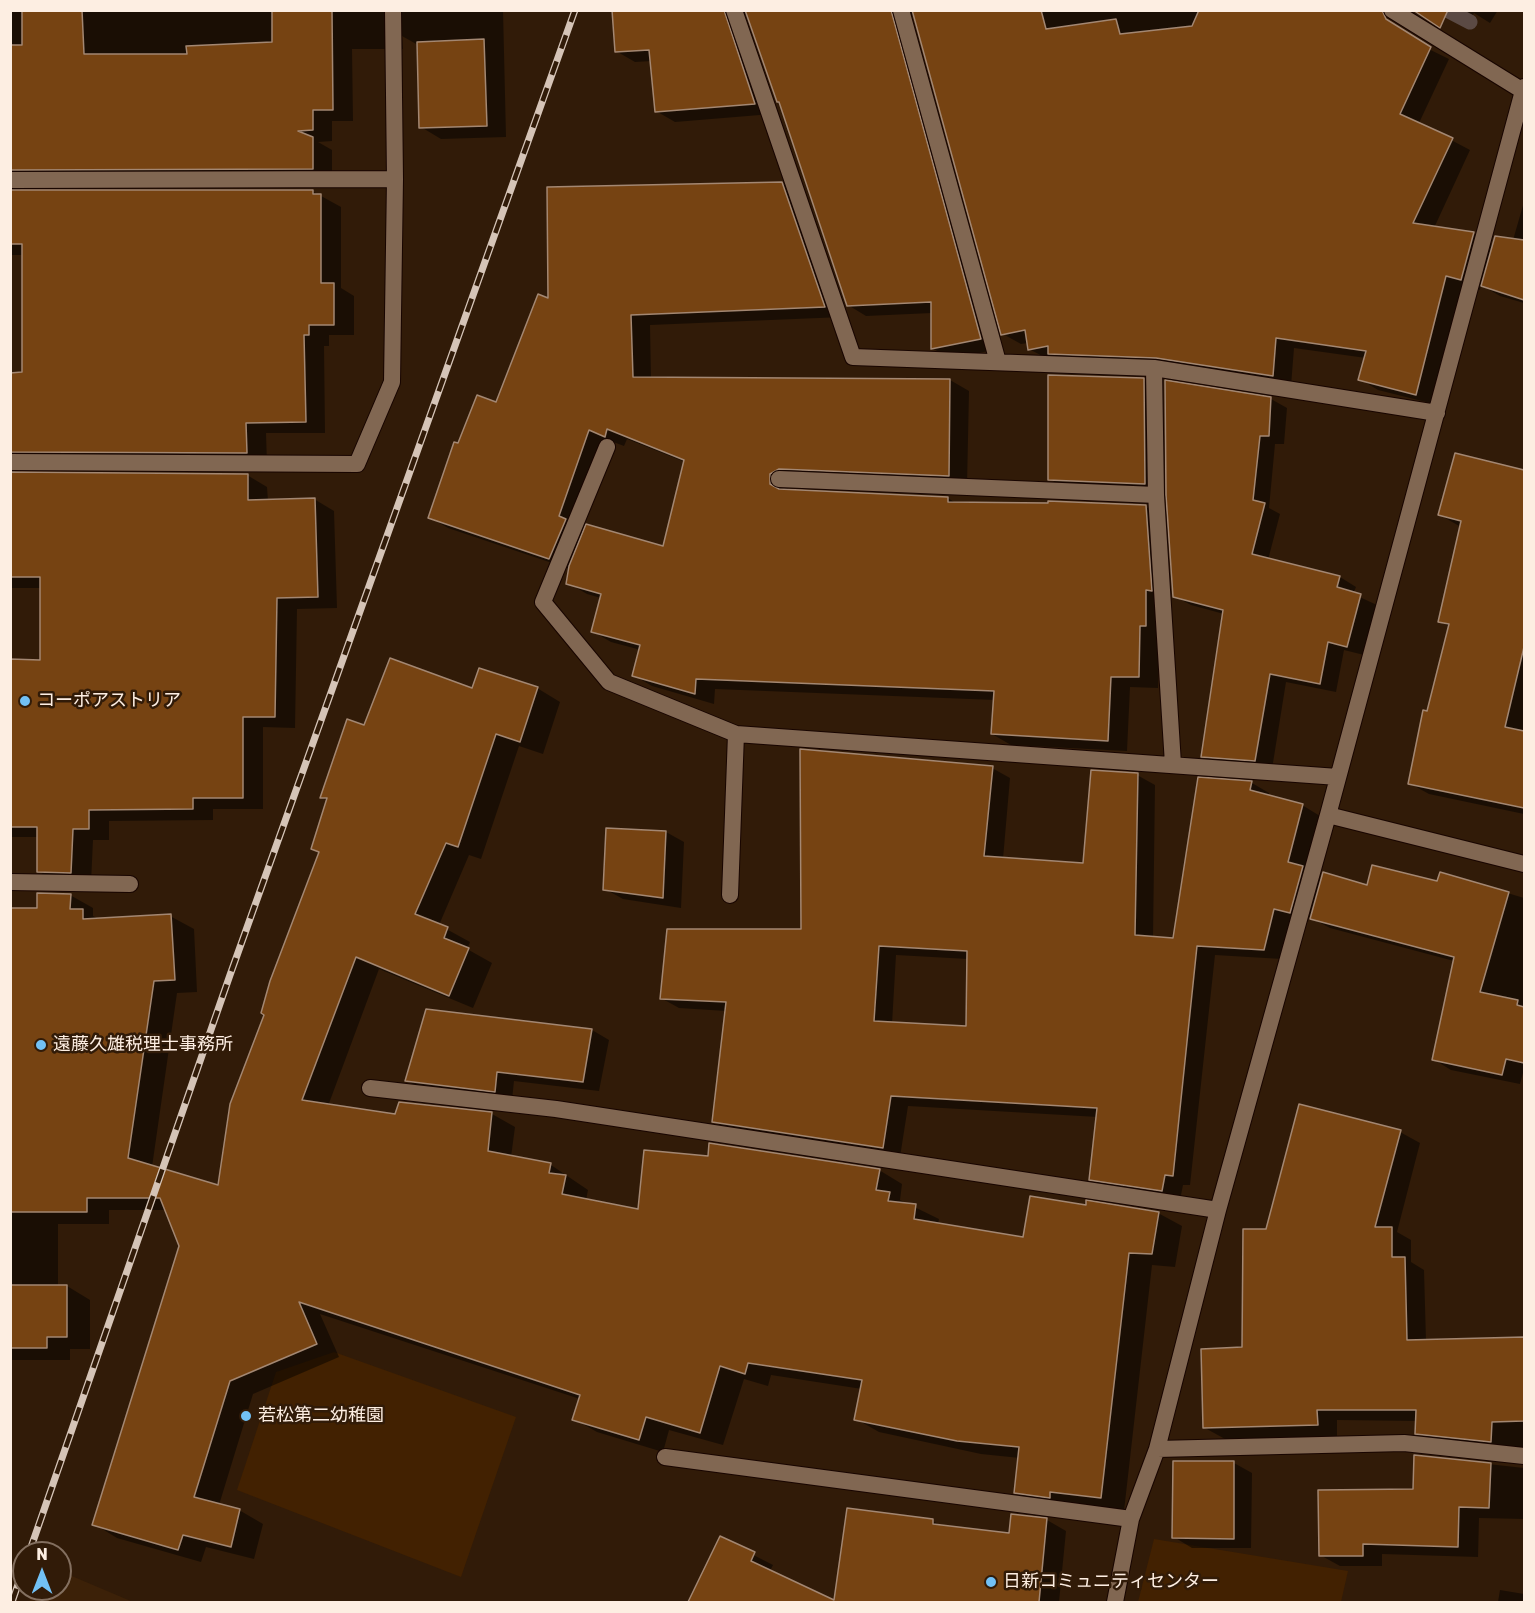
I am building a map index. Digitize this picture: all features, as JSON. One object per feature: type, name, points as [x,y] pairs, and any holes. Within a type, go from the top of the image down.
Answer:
[{"type":"street","points":[[10,462],[357,464],[392,382],[395,179],[393,10]]},
{"type":"street","points":[[734,10],[852,357],[1154,368],[1437,413]]},
{"type":"street","points":[[901,10],[998,362]]},
{"type":"street","points":[[1115,1602],[1131,1520],[1157,1449],[1218,1210],[1328,815],[1524,89],[1392,10]]},
{"type":"street","points":[[10,180],[395,179]]},
{"type":"street","points":[[1154,368],[1156,495],[1173,764]]},
{"type":"street","points":[[607,447],[543,602],[609,682],[736,734],[1338,777]]},
{"type":"street","points":[[779,479],[1156,495]]},
{"type":"street","points":[[730,895],[736,734]]},
{"type":"street","points":[[1328,815],[1524,864]]},
{"type":"street","points":[[10,882],[130,884]]},
{"type":"street","points":[[370,1088],[556,1109],[1218,1210]]},
{"type":"street","points":[[1157,1449],[1404,1443],[1524,1456]]},
{"type":"street","points":[[665,1457],[1131,1520]]},
{"type":"shaded area","points":[[334,1352],[516,1417],[461,1577],[237,1490],[276,1372]]},
{"type":"shaded area","points":[[1154,1539],[1348,1571],[1341,1602],[1138,1602]]},
{"type":"shaded area","points":[[72,1576],[133,1602],[29,1602],[72,1601]]},
{"type":"building","points":[[22,10],[82,10],[84,54],[187,54],[186,46],[272,42],[272,10],[332,10],[333,110],[313,110],[313,130],[298,131],[313,137],[313,169],[10,170],[10,45],[22,45]]},
{"type":"building","points":[[612,10],[724,10],[755,104],[655,112],[649,50],[615,52]]},
{"type":"building","points":[[745,10],[891,10],[981,339],[931,349],[931,302],[847,306],[779,102],[777,102]]},
{"type":"building","points":[[912,10],[1041,10],[1046,29],[1116,19],[1120,34],[1192,26],[1199,10],[1382,10],[1386,19],[1431,47],[1400,114],[1453,138],[1413,223],[1474,232],[1461,280],[1446,276],[1416,395],[1358,380],[1366,351],[1276,338],[1273,376],[1156,358],[1048,354],[1048,346],[1028,350],[1025,330],[1001,335]]},
{"type":"building","points":[[1413,10],[1448,10],[1440,28]]},
{"type":"building","points":[[484,39],[487,126],[419,128],[417,42]]},
{"type":"building","points":[[782,182],[825,307],[631,315],[633,377],[950,379],[949,476],[779,469],[770,474],[770,484],[779,489],[948,497],[948,502],[1048,503],[1048,501],[1146,505],[1152,591],[1146,590],[1146,626],[1140,626],[1139,677],[1111,677],[1108,741],[991,734],[994,691],[696,679],[695,694],[632,676],[640,645],[591,632],[601,594],[566,584],[569,566],[586,524],[663,546],[684,460],[607,429],[605,437],[589,430],[559,516],[566,519],[549,559],[428,518],[454,442],[458,443],[477,395],[496,402],[538,294],[548,298],[547,187]]},
{"type":"building","points":[[10,190],[313,190],[313,194],[321,194],[321,283],[334,283],[334,325],[309,325],[309,335],[304,335],[306,422],[246,423],[247,453],[10,452],[10,373],[22,372],[22,244],[10,244]]},
{"type":"building","points":[[1495,236],[1524,240],[1524,300],[1481,286]]},
{"type":"building","points":[[1048,375],[1144,378],[1145,484],[1048,480]]},
{"type":"building","points":[[1165,380],[1271,397],[1269,436],[1260,436],[1253,500],[1265,503],[1252,554],[1340,576],[1337,587],[1361,594],[1347,647],[1328,642],[1320,684],[1270,674],[1255,761],[1201,757],[1223,610],[1173,597],[1166,495]]},
{"type":"building","points":[[1455,453],[1524,470],[1524,647],[1505,727],[1524,731],[1524,808],[1408,784],[1423,710],[1427,711],[1449,624],[1438,622],[1461,521],[1438,515]]},
{"type":"building","points":[[10,472],[248,474],[248,500],[315,498],[318,597],[277,598],[275,717],[243,717],[243,798],[193,798],[193,809],[89,810],[89,829],[73,829],[71,873],[37,872],[37,827],[10,827],[10,659],[40,660],[40,577],[10,577]]},
{"type":"building","points":[[390,658],[472,688],[479,668],[538,687],[520,742],[496,734],[458,847],[446,843],[415,914],[448,927],[444,938],[469,948],[449,996],[356,957],[302,1100],[395,1114],[399,1102],[492,1112],[488,1151],[551,1163],[549,1173],[566,1175],[562,1194],[638,1209],[644,1150],[708,1156],[709,1143],[880,1169],[876,1190],[890,1192],[888,1201],[916,1204],[914,1219],[1023,1237],[1030,1196],[1086,1205],[1086,1200],[1159,1212],[1152,1254],[1129,1253],[1101,1498],[1050,1492],[1050,1498],[1014,1493],[1019,1447],[957,1441],[854,1420],[862,1380],[748,1363],[745,1374],[720,1366],[700,1433],[646,1417],[639,1440],[572,1420],[580,1395],[299,1302],[317,1344],[230,1381],[194,1497],[240,1509],[231,1547],[183,1535],[178,1550],[92,1525],[179,1246],[160,1198],[87,1198],[87,1212],[10,1212],[10,908],[37,908],[37,893],[71,894],[70,909],[83,909],[83,919],[171,914],[175,980],[154,981],[128,1158],[218,1185],[230,1104],[264,1015],[261,1013],[270,981],[319,852],[311,849],[327,798],[320,798],[347,719],[364,725]]},
{"type":"building","points":[[800,749],[993,766],[984,856],[1083,863],[1091,770],[1138,773],[1135,935],[1173,938],[1198,777],[1252,781],[1250,790],[1303,804],[1288,862],[1303,866],[1290,913],[1274,909],[1264,950],[1197,946],[1173,1176],[1165,1175],[1162,1191],[1089,1180],[1097,1108],[891,1096],[883,1148],[712,1122],[726,1002],[660,999],[667,929],[801,929]],"holes":[[[879,946],[967,951],[966,1026],[874,1021]]]},
{"type":"building","points":[[606,828],[666,831],[663,898],[603,890]]},
{"type":"building","points":[[1372,865],[1437,881],[1440,872],[1509,892],[1480,992],[1518,1000],[1517,1005],[1524,1007],[1524,1063],[1506,1059],[1502,1075],[1432,1060],[1454,957],[1310,919],[1323,872],[1367,885]]},
{"type":"building","points":[[426,1009],[592,1029],[583,1082],[497,1072],[495,1092],[405,1081]]},
{"type":"building","points":[[1299,1104],[1401,1130],[1375,1227],[1392,1227],[1392,1257],[1405,1257],[1407,1340],[1524,1337],[1524,1421],[1492,1422],[1491,1442],[1415,1434],[1416,1410],[1317,1410],[1318,1425],[1203,1428],[1201,1349],[1242,1347],[1243,1229],[1266,1229]]},
{"type":"building","points":[[10,1285],[67,1285],[67,1337],[47,1337],[47,1348],[10,1348]]},
{"type":"building","points":[[1414,1455],[1491,1463],[1489,1508],[1459,1507],[1458,1547],[1363,1544],[1363,1556],[1319,1556],[1318,1490],[1413,1489]]},
{"type":"building","points":[[1173,1461],[1234,1461],[1234,1539],[1172,1538]]},
{"type":"building","points":[[847,1508],[933,1519],[933,1524],[1009,1533],[1011,1514],[1047,1518],[1039,1602],[688,1602],[720,1536],[755,1552],[751,1561],[834,1600]]},
{"type":"waterway","points":[[1447,10],[1470,22]]},
{"type":"railway","points":[[33,1541],[230,975],[575,10]]},
{"type":"place","name":"コーポアストリア","points":[[25,701]]},
{"type":"place","name":"遠藤久雄税理士事務所","points":[[41,1045]]},
{"type":"place","name":"若松第二幼稚園","points":[[246,1416]]},
{"type":"place","name":"日新コミュニティセンター","points":[[991,1582]]}]
